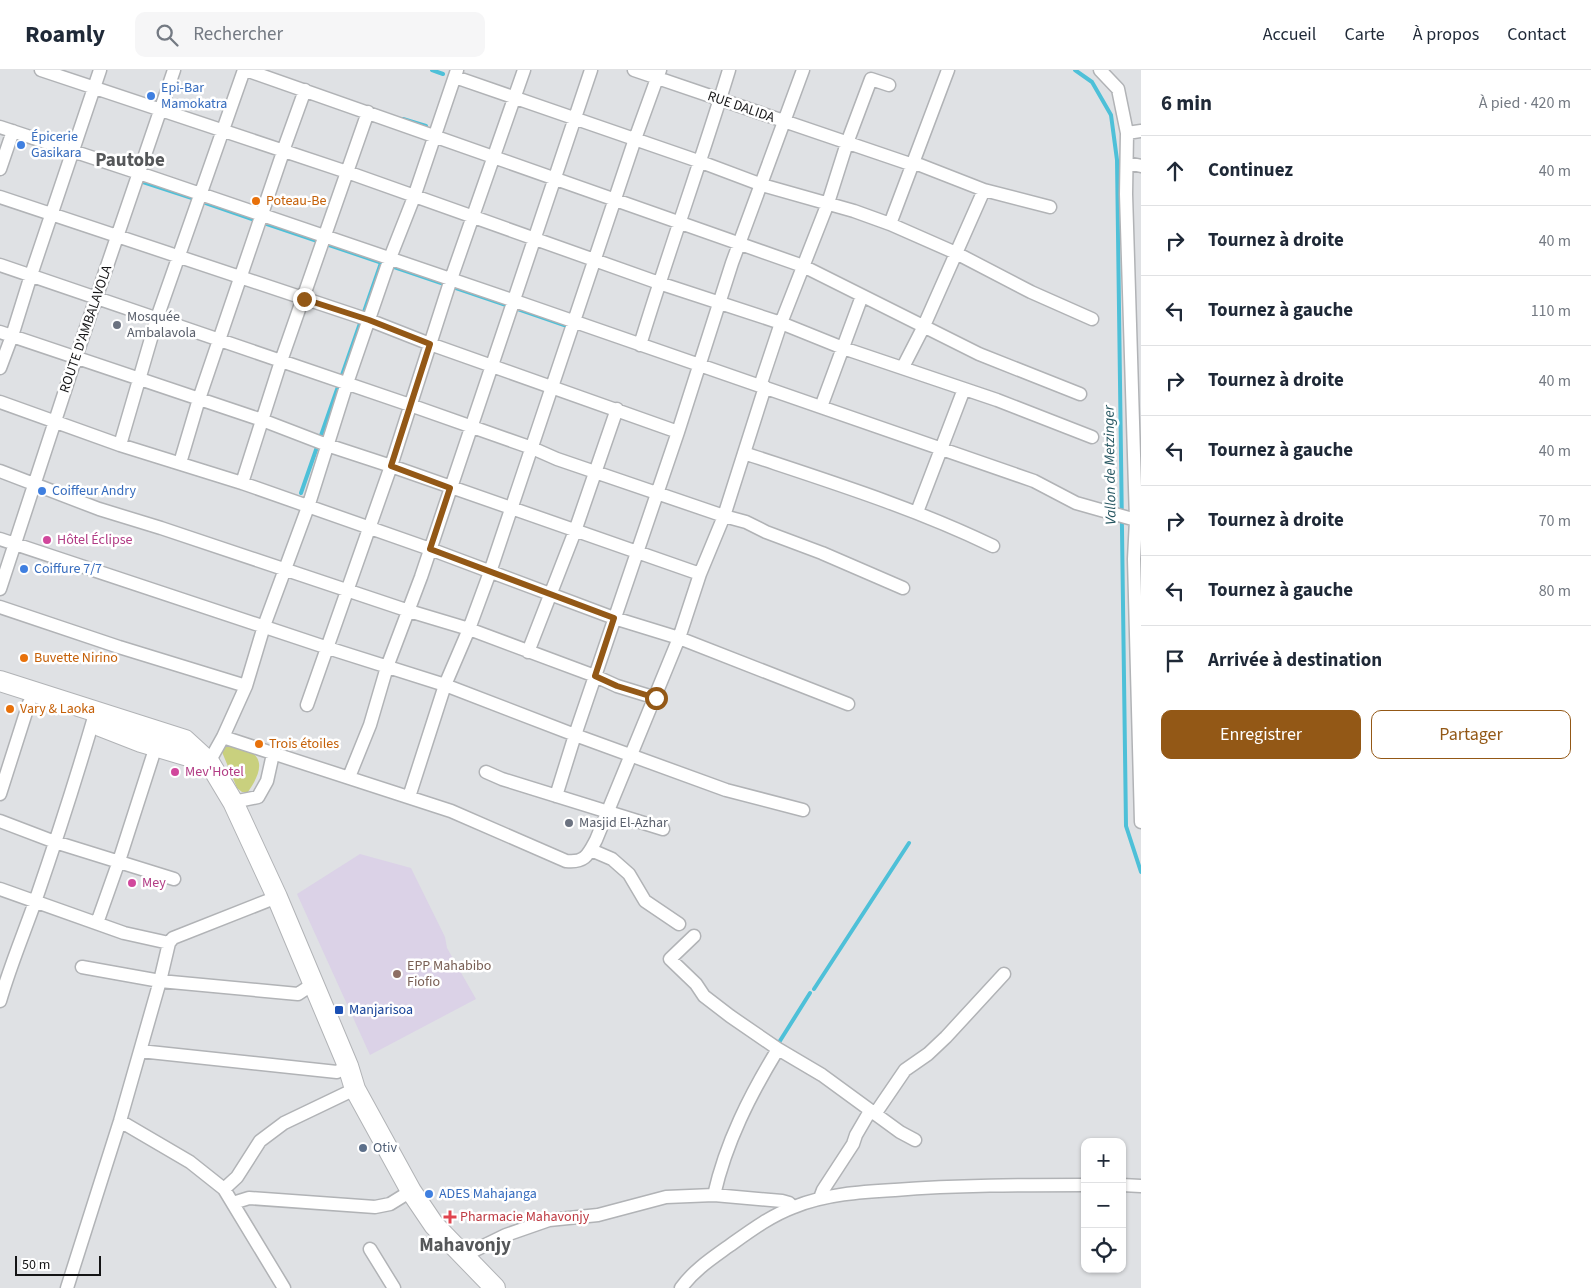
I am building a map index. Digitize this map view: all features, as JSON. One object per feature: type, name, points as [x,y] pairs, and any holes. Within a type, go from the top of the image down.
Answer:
[{"type":"main road","points":[[0,681],[94,718],[156,746],[209,762]]},
{"type":"main road","points":[[0,694],[29,703],[185,740],[209,762],[233,802],[277,897],[348,1066],[355,1089],[411,1191],[434,1226],[492,1287]]},
{"type":"street","points":[[41,70],[282,153],[347,172],[659,283],[781,323],[843,348],[998,400],[1092,437]]},
{"type":"street","points":[[0,368],[6,334],[31,276],[100,70]]},
{"type":"street","name":"ROUTE D'AMBALAVOLA","points":[[0,589],[36,484],[76,357],[174,70]]},
{"type":"street","points":[[120,445],[157,318],[245,70],[803,266],[978,354],[1080,394]]},
{"type":"street","points":[[306,705],[328,648],[391,466],[451,279],[524,70]]},
{"type":"street","points":[[349,778],[370,725],[387,667],[409,611],[472,427],[591,70]]},
{"type":"street","name":"RUE DALIDA","points":[[634,70],[658,74],[720,100],[912,165],[920,165],[984,190],[1050,207]]},
{"type":"street","points":[[640,345],[730,70]]},
{"type":"street","points":[[556,796],[740,243],[803,70]]},
{"type":"street","points":[[890,224],[948,70]]},
{"type":"street","points":[[1100,70],[1118,89],[1127,133],[1126,194],[1138,557],[1141,822]]},
{"type":"street","points":[[209,762],[223,737],[246,686],[264,626],[308,507],[347,383],[390,258],[414,197],[456,73],[514,97],[762,185],[828,203],[890,224],[956,253],[1030,292],[1092,319]]},
{"type":"street","points":[[409,798],[445,685],[469,629],[490,572],[551,386],[658,74]]},
{"type":"street","points":[[223,737],[451,811],[566,861],[576,862],[587,856],[656,698],[679,638],[700,574],[724,516],[781,323],[828,203],[847,143],[871,80],[889,85]]},
{"type":"street","points":[[180,463],[239,277],[305,90]]},
{"type":"street","points":[[242,483],[281,361],[368,112]]},
{"type":"street","points":[[0,127],[139,172],[515,301],[1034,481],[1076,503],[1136,520]]},
{"type":"street","points":[[1127,133],[1141,131]]},
{"type":"street","points":[[0,169],[13,132]]},
{"type":"street","points":[[1127,164],[1141,166]]},
{"type":"street","points":[[903,367],[923,328],[984,190]]},
{"type":"street","points":[[0,197],[369,320],[430,344],[678,432]]},
{"type":"street","points":[[0,265],[347,383],[532,448],[557,459],[746,522],[903,588]]},
{"type":"street","points":[[821,407],[862,296]]},
{"type":"street","points":[[6,334],[141,378],[327,445],[700,574]]},
{"type":"street","points":[[917,512],[964,389]]},
{"type":"street","points":[[0,402],[120,445],[242,483],[369,527],[614,618],[679,638],[848,704]]},
{"type":"street","points":[[528,652],[575,531],[616,409]]},
{"type":"street","points":[[744,453],[862,491],[917,512],[992,546]]},
{"type":"street","points":[[0,471],[99,509],[469,629],[617,686],[656,698]]},
{"type":"street","points":[[0,539],[445,685],[726,790],[803,810]]},
{"type":"street","points":[[0,607],[119,647],[246,686]]},
{"type":"street","points":[[0,794],[29,703]]},
{"type":"street","points":[[0,1000],[6,962],[35,901],[94,718]]},
{"type":"street","points":[[97,922],[156,746]]},
{"type":"street","points":[[233,802],[258,797],[267,781],[273,754]]},
{"type":"street","points":[[486,772],[502,779],[663,829]]},
{"type":"street","points":[[0,821],[55,842],[174,879]]},
{"type":"street","points":[[591,850],[612,859],[623,868],[635,882],[645,901],[679,924]]},
{"type":"street","points":[[0,889],[124,933],[169,943]]},
{"type":"street","points":[[67,1288],[120,1122],[169,943],[173,938],[277,897]]},
{"type":"street","points":[[694,936],[670,959],[696,984],[704,996],[778,1049],[822,1075],[900,1132],[915,1140]]},
{"type":"street","points":[[82,967],[160,981],[298,994],[313,984]]},
{"type":"street","points":[[820,1198],[822,1190],[853,1144],[856,1135],[905,1070],[940,1043],[1004,974]]},
{"type":"street","points":[[714,1194],[718,1176],[744,1108],[778,1049]]},
{"type":"street","points":[[140,1051],[337,1072],[348,1066]]},
{"type":"street","points":[[224,1189],[238,1177],[260,1140],[284,1123],[355,1089]]},
{"type":"street","points":[[120,1122],[190,1162],[224,1189],[284,1288]]},
{"type":"street","points":[[681,1288],[703,1264],[758,1225],[793,1207],[820,1198],[928,1187],[1081,1185]]},
{"type":"street","points":[[1126,1185],[1141,1186]]},
{"type":"street","points":[[233,1203],[249,1198],[375,1207],[390,1204],[411,1191]]},
{"type":"street","points":[[463,1256],[506,1235],[548,1220],[598,1215],[666,1197],[714,1194],[782,1201],[789,1203],[793,1207]]},
{"type":"street","points":[[370,1250],[394,1288]]},
{"type":"shaded area","name":"EPP Mahabibo Fiofio","points":[[360,854],[411,868],[445,937],[447,948],[476,999],[370,1055],[297,894]]},
{"type":"green space","points":[[232,744],[249,751],[256,756],[258,761],[257,777],[248,792],[242,792],[237,788],[222,752],[224,747]]},
{"type":"waterway","points":[[432,70],[443,74]]},
{"type":"waterway","name":"Vallon de Metzinger","points":[[1075,70],[1092,82],[1111,115],[1117,160],[1126,826],[1141,872]]},
{"type":"waterway","points":[[403,119],[426,126]]},
{"type":"waterway","points":[[143,182],[195,199]]},
{"type":"waterway","points":[[200,201],[255,220]]},
{"type":"waterway","points":[[264,223],[509,306]]},
{"type":"waterway","points":[[301,493],[381,263]]},
{"type":"waterway","points":[[515,308],[570,327]]},
{"type":"waterway","points":[[814,989],[909,843]]},
{"type":"waterway","points":[[778,1044],[810,993]]},
{"type":"place","name":"Epi-Bar Mamokatra","points":[[151,96]]},
{"type":"place","name":"Épicerie Gasikara","points":[[21,145]]},
{"type":"place","name":"Poteau-Be","points":[[256,201]]},
{"type":"place","name":"Mosquée Ambalavola","points":[[117,325]]},
{"type":"place","name":"Coiffeur Andry","points":[[42,491]]},
{"type":"place","name":"Hôtel Éclipse","points":[[47,540]]},
{"type":"place","name":"Coiffure 7/7","points":[[24,569]]},
{"type":"place","name":"Buvette Nirino","points":[[24,658]]},
{"type":"place","name":"Vary & Laoka","points":[[10,709]]},
{"type":"place","name":"Trois étoiles","points":[[259,744]]},
{"type":"place","name":"Mev'Hotel","points":[[175,772]]},
{"type":"place","name":"Masjid El-Azhar","points":[[569,823]]},
{"type":"place","name":"Mey","points":[[132,883]]},
{"type":"place","name":"EPP Mahabibo Fiofio","points":[[397,974]]},
{"type":"place","name":"Manjarisoa","points":[[339,1010]]},
{"type":"place","name":"Otiv","points":[[363,1148]]},
{"type":"place","name":"ADES Mahajanga","points":[[429,1194]]},
{"type":"place","name":"Pharmacie Mahavonjy","points":[[450,1217]]},
{"type":"district","name":"Pautobe","points":[[130,160]]},
{"type":"district","name":"Mahavonjy","points":[[465,1245]]},
{"type":"route","points":[[304,299],[369,320],[430,344],[391,466],[450,488],[430,549],[614,618],[595,676],[617,686],[656,698]]}]
